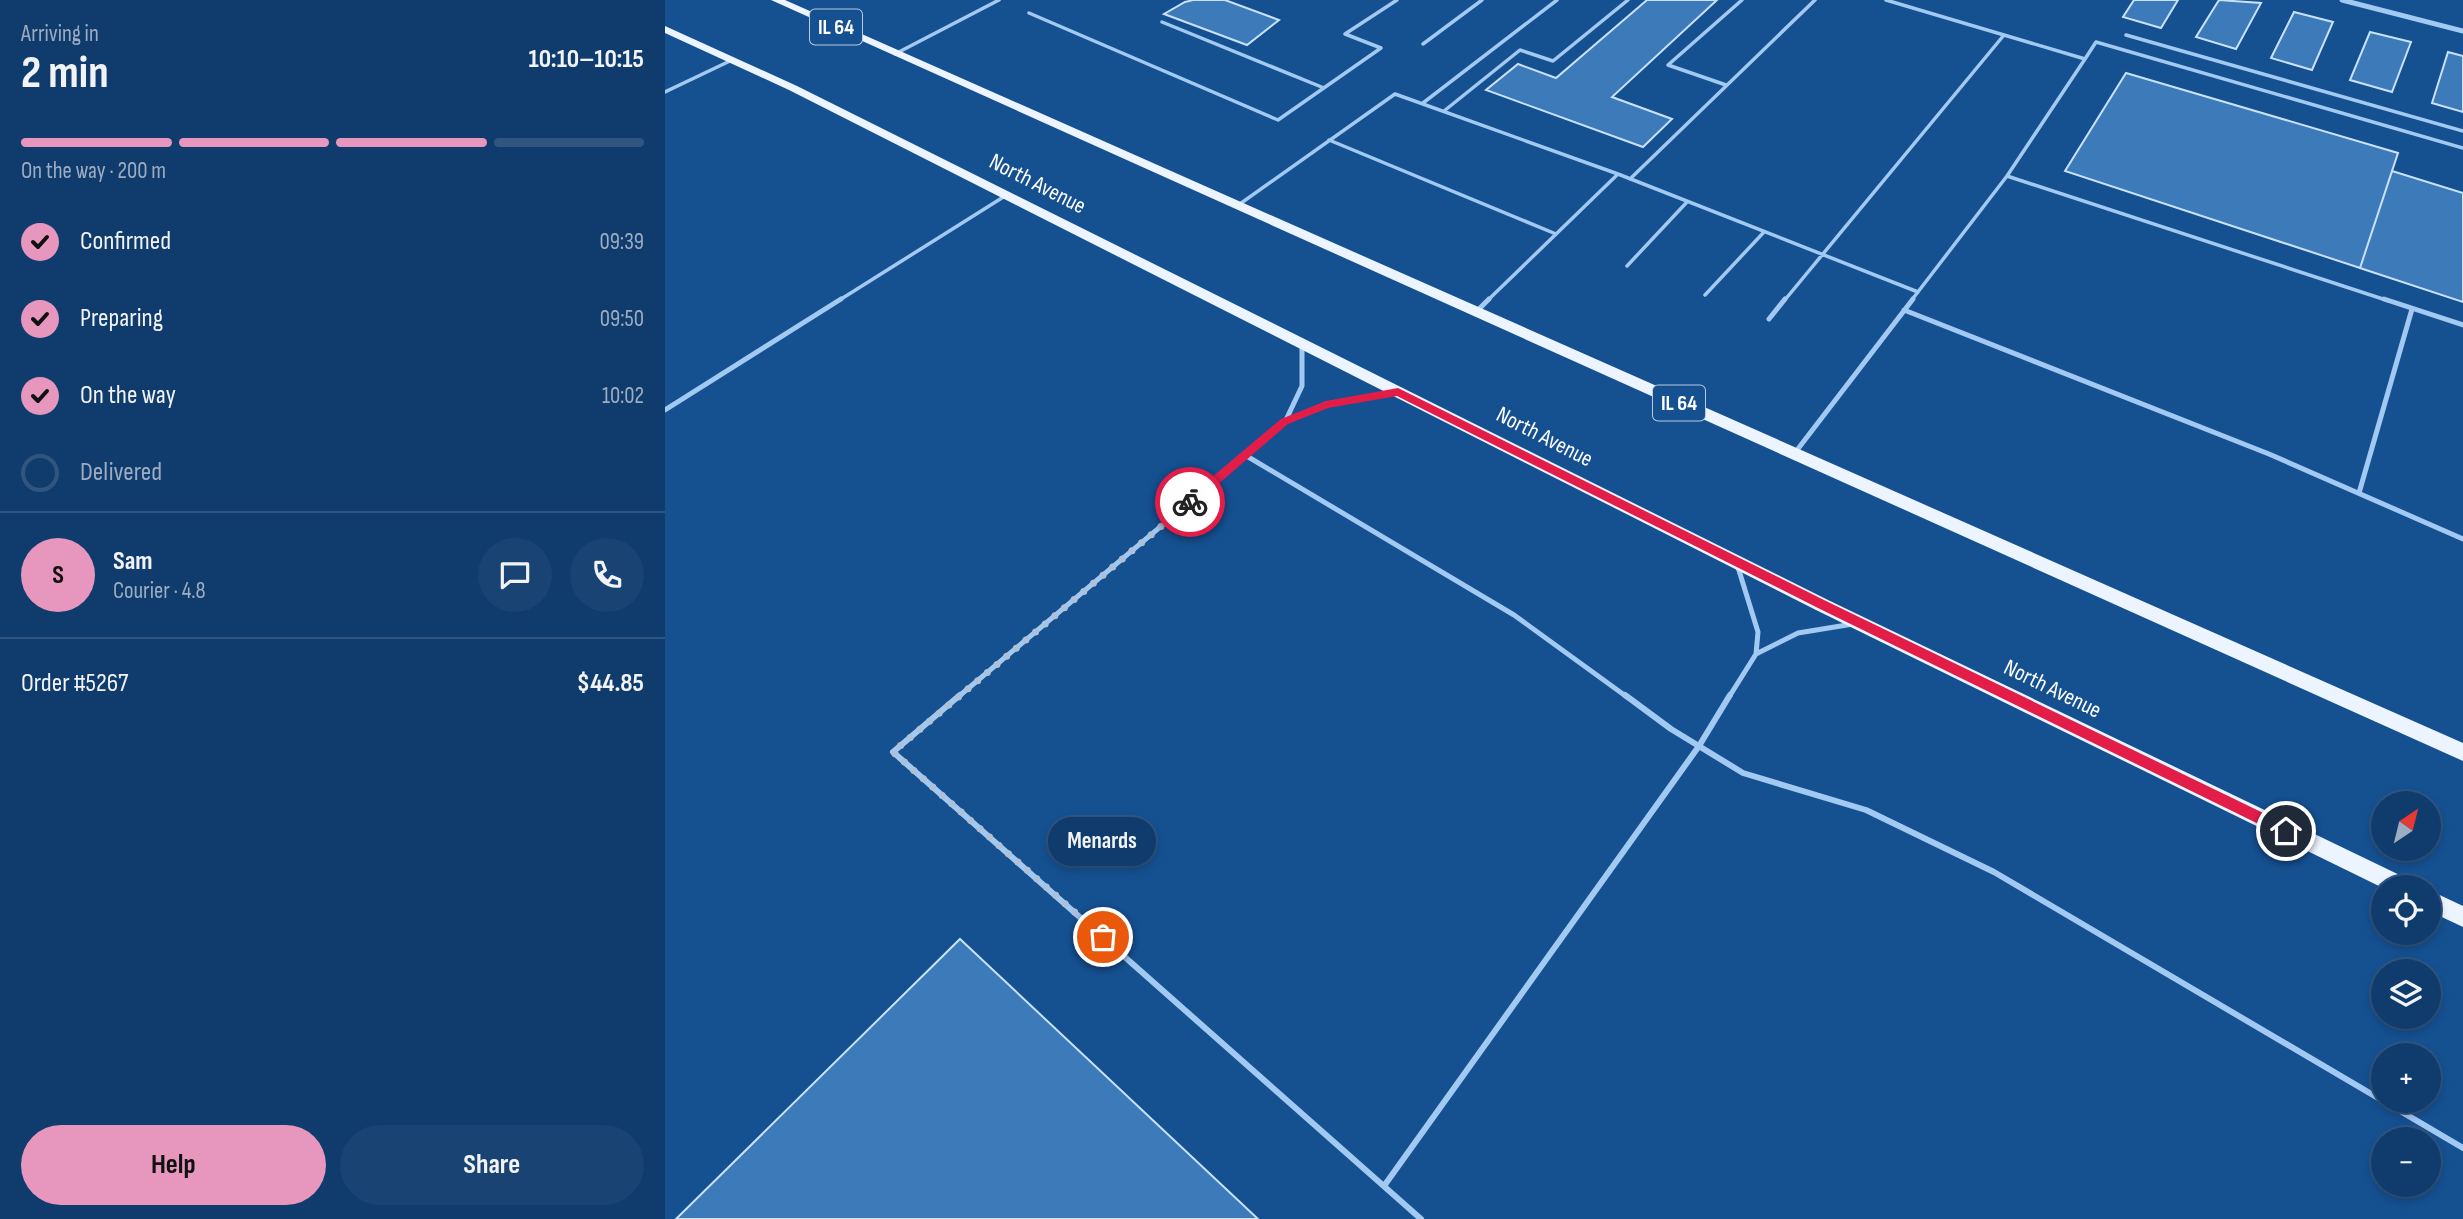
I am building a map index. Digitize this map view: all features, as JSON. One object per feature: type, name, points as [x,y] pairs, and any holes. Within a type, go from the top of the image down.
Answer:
[{"type":"main road","name":"IL 64","points":[[776,0],[2463,752]]},
{"type":"main road","name":"North Avenue","points":[[665,29],[1860,623],[2378,875]]},
{"type":"main road","points":[[2441,906],[2463,916]]},
{"type":"street","points":[[2342,0],[2463,30]]},
{"type":"lane","points":[[895,54],[999,0]]},
{"type":"lane","points":[[1029,13],[1278,120],[1381,48],[1345,34],[1397,0]]},
{"type":"lane","points":[[1423,44],[1482,0]]},
{"type":"lane","points":[[1423,103],[1557,0]]},
{"type":"lane","points":[[1444,111],[1520,50],[1553,61],[1628,0]]},
{"type":"lane","points":[[1726,85],[1668,65],[1742,0]]},
{"type":"lane","points":[[1630,179],[1815,0]]},
{"type":"lane","points":[[1886,0],[2085,58]]},
{"type":"lane","points":[[1162,22],[1324,88]]},
{"type":"lane","points":[[1769,319],[2004,35]]},
{"type":"lane","points":[[2126,35],[2463,131]]},
{"type":"lane","points":[[1794,454],[2007,176],[2096,42],[2463,148]]},
{"type":"lane","points":[[665,92],[732,60]]},
{"type":"lane","points":[[1237,206],[1395,93],[1618,174],[1918,292]]},
{"type":"lane","points":[[1329,140],[1556,234]]},
{"type":"lane","points":[[1475,312],[1618,174]]},
{"type":"lane","points":[[2007,176],[2463,325]]},
{"type":"lane","points":[[665,410],[1005,196]]},
{"type":"lane","points":[[1627,266],[1687,202]]},
{"type":"lane","points":[[1705,295],[1764,232]]},
{"type":"lane","points":[[2359,493],[2413,309]]},
{"type":"lane","points":[[1904,310],[2245,444],[2463,539]]},
{"type":"lane","points":[[1285,422],[1302,386],[1302,344]]},
{"type":"lane","points":[[1398,392],[1326,404],[1285,422],[893,752],[1421,1219]]},
{"type":"lane","points":[[1245,455],[1514,614],[1671,729],[1743,773],[1866,810],[1994,872],[2463,1148]]},
{"type":"lane","points":[[1384,1186],[1699,746],[1756,654],[1758,632],[1735,561]]},
{"type":"lane","points":[[1756,654],[1798,633],[1860,623]]},
{"type":"building","points":[[1193,0],[1225,0],[1279,20],[1247,45],[1164,14]]},
{"type":"building","points":[[1647,0],[1717,0],[1612,97],[1672,119],[1643,147],[1486,90],[1518,64],[1556,78]]},
{"type":"building","points":[[2134,0],[2178,0],[2161,28],[2123,17]]},
{"type":"building","points":[[2219,0],[2261,3],[2236,49],[2196,37]]},
{"type":"building","points":[[2294,12],[2333,22],[2312,70],[2271,58]]},
{"type":"building","points":[[2370,32],[2411,42],[2392,92],[2350,80]]},
{"type":"building","points":[[2448,52],[2463,56],[2463,112],[2432,103]]},
{"type":"building","points":[[2126,73],[2398,153],[2360,268],[2065,171]]},
{"type":"building","points":[[2392,171],[2463,193],[2463,302],[2360,268]]},
{"type":"building","points":[[960,939],[1258,1219],[676,1219]]},
{"type":"way so far","points":[[1103,937],[893,752],[1190,502]]},
{"type":"place","name":"Menards","points":[[1103,937]]},
{"type":"route","points":[[1190,502],[1285,422],[1326,404],[1398,392],[1822,605],[2286,831]]}]
